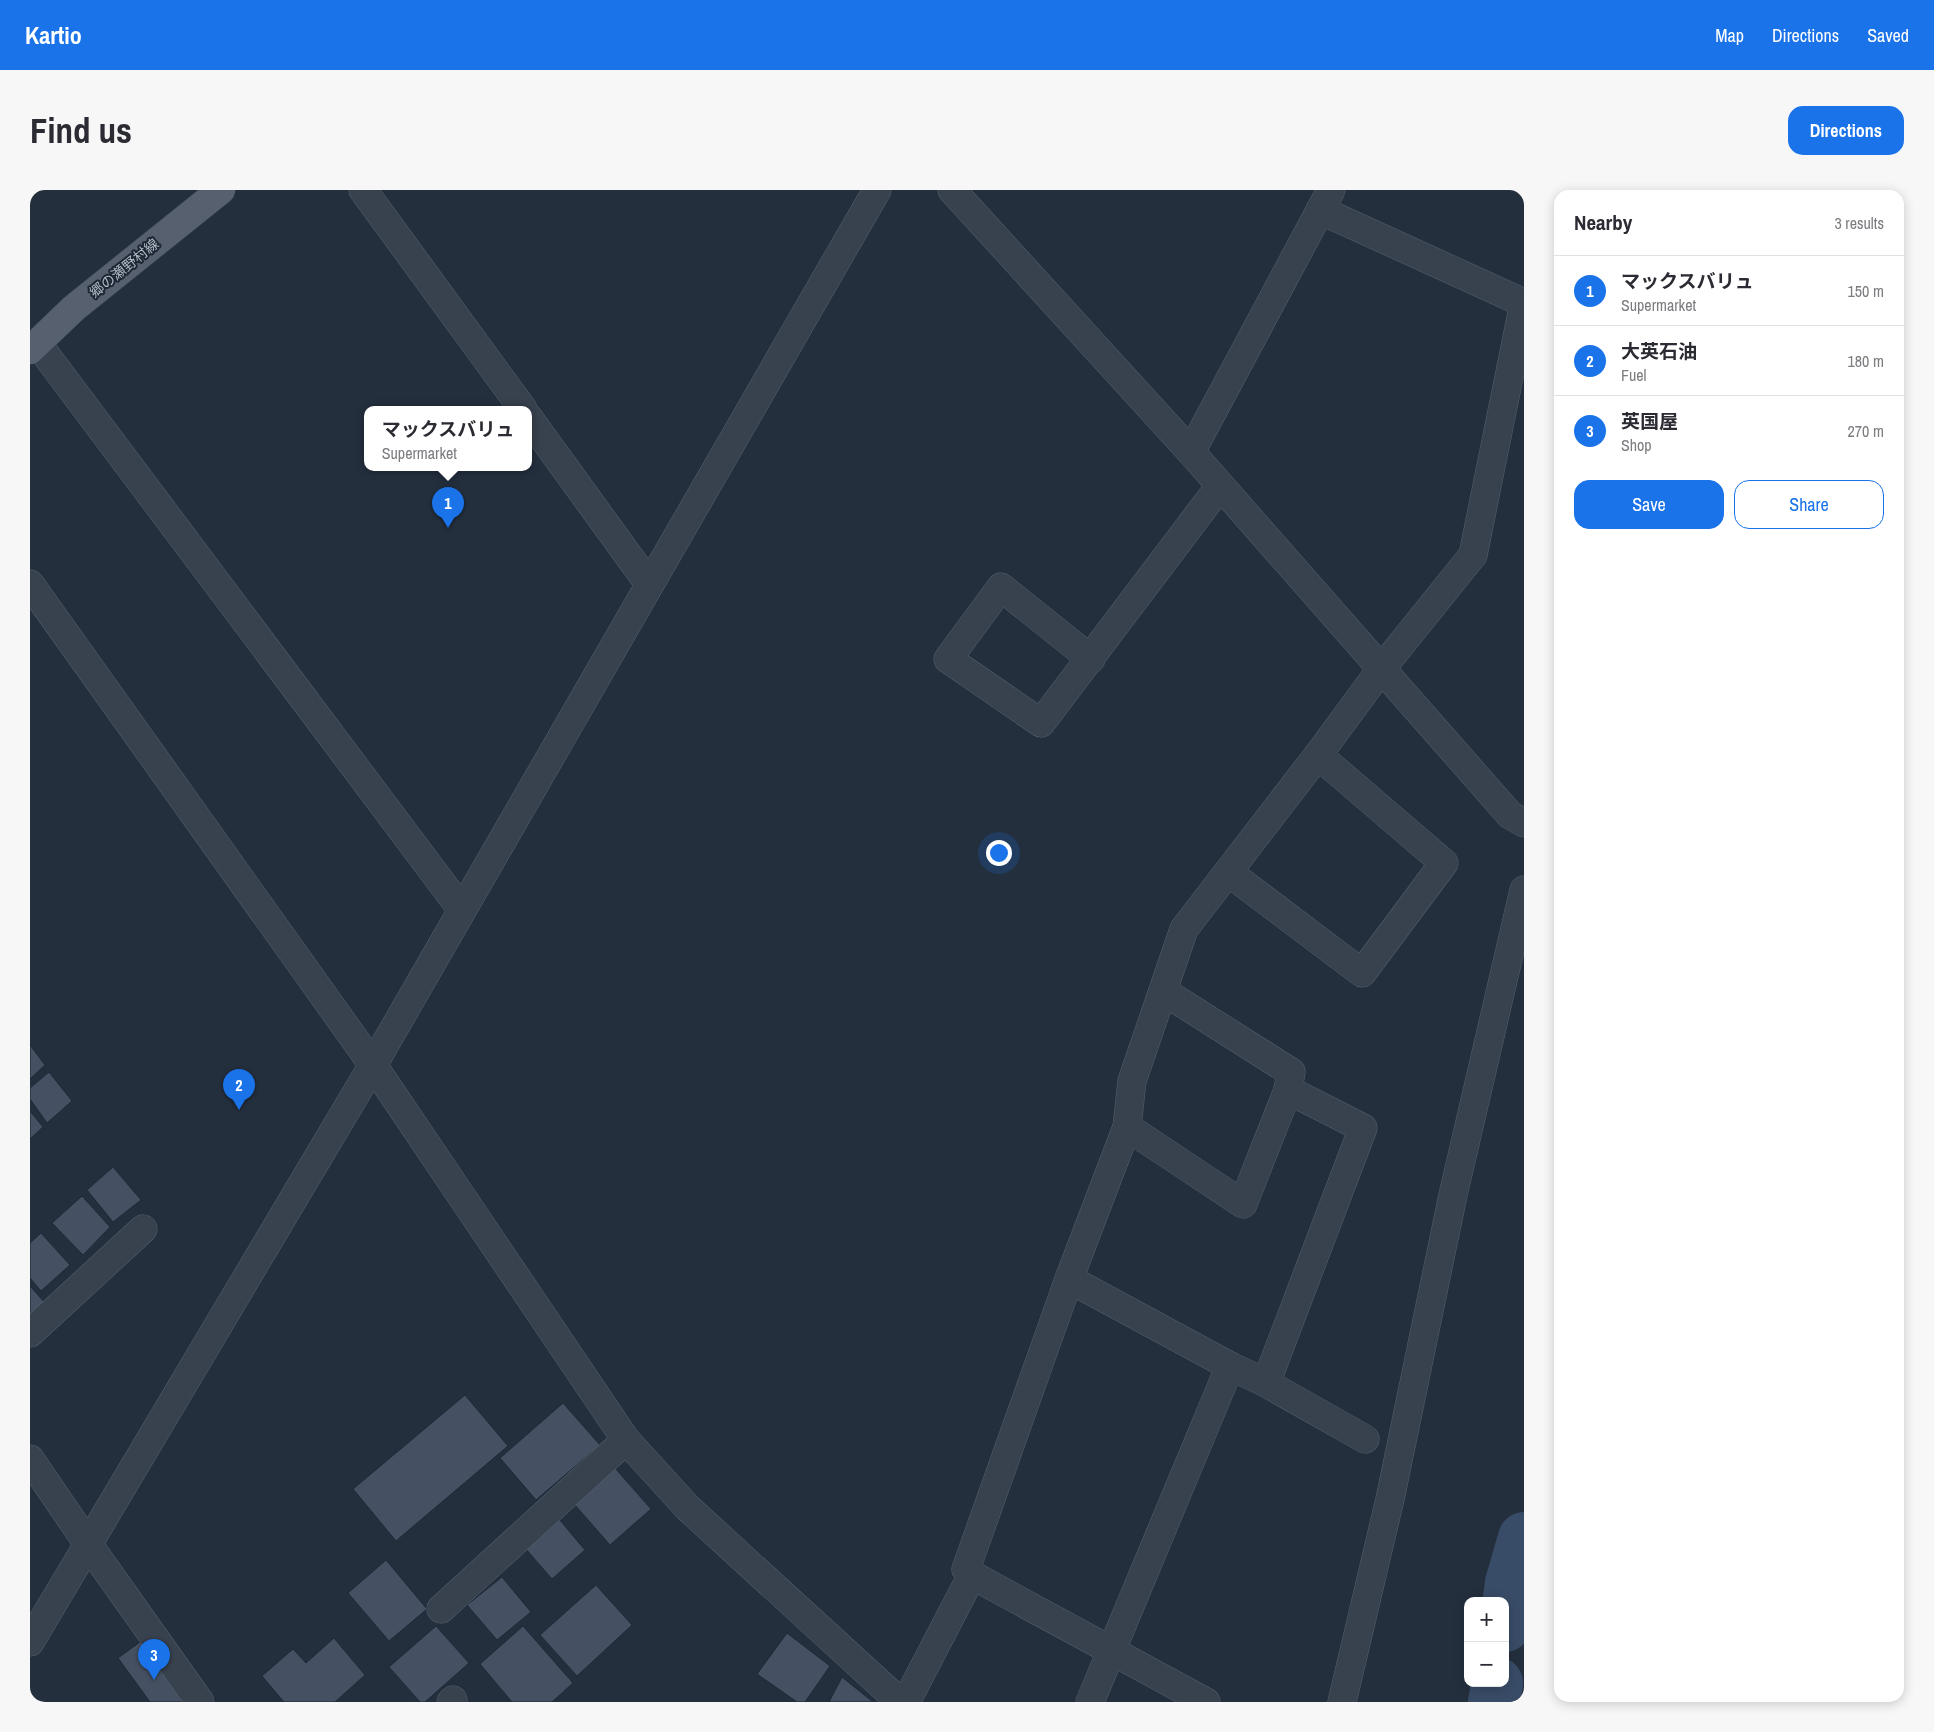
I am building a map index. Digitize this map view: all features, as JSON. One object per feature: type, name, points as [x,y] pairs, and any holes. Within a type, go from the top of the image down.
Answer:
[{"type":"main road","name":"郷の瀬野村線","points":[[34,347],[74,308],[221,190]]},
{"type":"street","points":[[363,190],[520,406]]},
{"type":"street","points":[[30,1642],[373,1064],[876,190]]},
{"type":"street","points":[[952,190],[1191,452],[1510,815],[1524,823]]},
{"type":"street","points":[[1191,452],[1326,200],[1524,303],[1473,555],[1382,668],[1318,755],[1184,929],[1132,1081],[1127,1127],[1069,1278],[966,1569],[972,1575],[1206,1702]]},
{"type":"street","points":[[34,347],[462,910]]},
{"type":"street","points":[[532,422],[650,584]]},
{"type":"street","points":[[1091,658],[1001,587],[948,659],[1041,723],[1091,658],[1220,486]]},
{"type":"street","points":[[30,584],[373,1064],[626,1440],[688,1508],[900,1702]]},
{"type":"street","points":[[1228,872],[1362,973],[1444,863],[1318,755]]},
{"type":"street","points":[[1342,1702],[1390,1499],[1453,1195],[1524,890]]},
{"type":"street","points":[[1127,1127],[1243,1204],[1288,1090],[1290,1072],[1164,991]]},
{"type":"street","points":[[1266,1383],[1363,1128],[1288,1090]]},
{"type":"street","points":[[30,1333],[143,1229]]},
{"type":"street","points":[[1069,1278],[1230,1366],[1266,1383],[1365,1439]]},
{"type":"street","points":[[1090,1702],[1230,1366]]},
{"type":"street","points":[[441,1609],[626,1440]]},
{"type":"street","points":[[30,1459],[200,1702]]},
{"type":"street","points":[[906,1702],[972,1575]]},
{"type":"building","points":[[30,1045],[45,1065],[30,1079]]},
{"type":"building","points":[[49,1072],[72,1101],[47,1123],[30,1099],[30,1088]]},
{"type":"building","points":[[30,1111],[43,1127],[30,1139]]},
{"type":"building","points":[[113,1167],[141,1200],[113,1222],[87,1190]]},
{"type":"building","points":[[82,1196],[110,1227],[83,1255],[52,1223]]},
{"type":"building","points":[[41,1233],[70,1265],[41,1291],[30,1278],[30,1243]]},
{"type":"building","points":[[30,1286],[46,1304],[30,1320]]},
{"type":"building","points":[[465,1395],[508,1446],[396,1541],[353,1489]]},
{"type":"building","points":[[563,1403],[600,1445],[536,1500],[500,1458]]},
{"type":"building","points":[[615,1468],[651,1509],[610,1545],[574,1504]]},
{"type":"building","points":[[559,1519],[585,1550],[552,1579],[525,1548]]},
{"type":"building","points":[[386,1560],[427,1609],[389,1641],[348,1593]]},
{"type":"building","points":[[502,1577],[531,1612],[497,1640],[467,1605]]},
{"type":"building","points":[[596,1585],[632,1625],[577,1676],[540,1635]]},
{"type":"building","points":[[436,1626],[469,1663],[425,1702],[420,1702],[389,1667]]},
{"type":"building","points":[[523,1626],[573,1683],[552,1702],[512,1702],[480,1664]]},
{"type":"building","points":[[787,1633],[830,1666],[805,1702],[797,1702],[757,1674]]},
{"type":"building","points":[[334,1638],[365,1675],[335,1702],[284,1702],[262,1676],[293,1649],[306,1663]]},
{"type":"building","points":[[144,1639],[189,1702],[150,1702],[118,1658]]},
{"type":"building","points":[[842,1677],[873,1702],[829,1702]]},
{"type":"waterway","points":[[1509,1597],[1511,1583],[1524,1538]]},
{"type":"waterway","points":[[1494,1702],[1496,1687]]},
{"type":"place","name":"マックスバリュ","points":[[448,528]]},
{"type":"place","name":"大英石油","points":[[239,1110]]},
{"type":"place","name":"英国屋","points":[[154,1680]]}]
